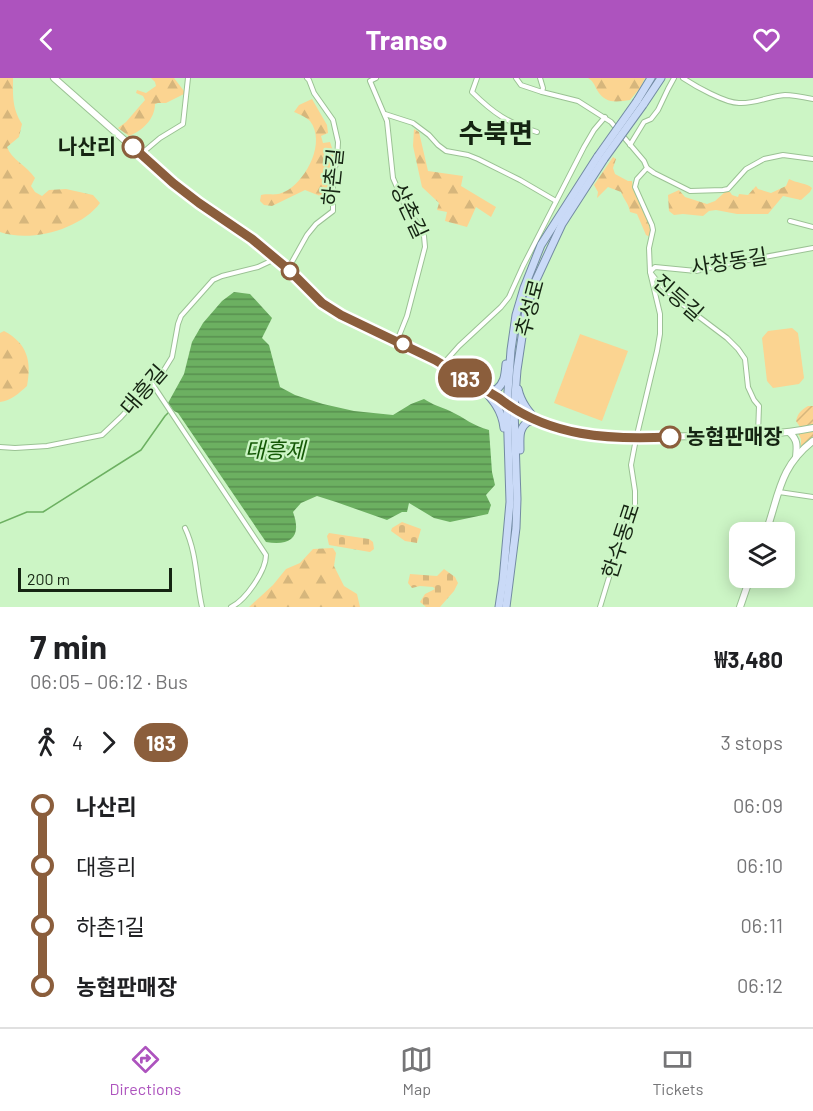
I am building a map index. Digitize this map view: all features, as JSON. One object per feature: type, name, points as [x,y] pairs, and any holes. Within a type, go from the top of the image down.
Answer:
[{"type":"main road","name":"추성로","points":[[640,103],[651,78]]},
{"type":"main road","name":"추성로","points":[[499,607],[509,508],[511,350],[516,315],[524,288],[541,245],[640,103],[661,78]]},
{"type":"main road","name":"추성로","points":[[506,607],[516,528],[517,499],[511,407],[526,310],[536,280],[562,224],[601,158]]},
{"type":"main road","points":[[481,387],[496,390],[504,381],[510,337],[516,315]]},
{"type":"main road","points":[[516,377],[522,401],[538,422]]},
{"type":"main road","points":[[481,387],[499,408],[503,420],[509,508]]},
{"type":"main road","points":[[516,528],[521,472],[520,430],[529,421],[538,422]]},
{"type":"street","points":[[54,78],[180,189],[252,239],[288,269],[322,303],[341,315],[443,364],[538,422],[565,431],[636,439],[758,435],[790,433],[813,428]]},
{"type":"street","points":[[141,154],[160,138],[183,124],[188,78]]},
{"type":"street","name":"하촌길","points":[[288,269],[315,224],[333,211],[334,206],[332,187],[338,142],[333,120],[314,93],[307,78]]},
{"type":"street","name":"상촌길","points":[[376,78],[368,79],[385,113],[393,177],[407,210],[419,225],[424,236],[425,247],[408,314],[397,341]]},
{"type":"street","points":[[477,78],[472,92],[492,110],[512,124],[537,132]]},
{"type":"street","points":[[516,78],[521,85],[578,101],[593,112],[605,117],[630,144],[647,168],[690,191],[728,189],[746,169],[764,159],[783,155],[813,159]]},
{"type":"street","points":[[540,78],[542,92]]},
{"type":"street","points":[[630,144],[644,122],[651,119],[658,110],[674,78]]},
{"type":"street","points":[[683,78],[720,98],[736,103],[786,95],[813,99]]},
{"type":"street","points":[[385,113],[412,123],[446,151],[478,159],[556,201]]},
{"type":"street","points":[[443,364],[509,297],[584,147],[605,117]]},
{"type":"street","points":[[647,168],[637,179],[635,187],[652,225],[650,272]]},
{"type":"street","points":[[790,221],[813,227]]},
{"type":"street","name":"사창동길","points":[[650,272],[655,267],[696,271],[813,248]]},
{"type":"street","name":"대흥길","points":[[0,447],[47,446],[102,435],[164,370],[172,357],[181,316],[213,280],[258,267],[276,259]]},
{"type":"street","name":"진등길","points":[[650,272],[684,306],[727,338],[745,358],[748,387],[759,406],[758,435]]},
{"type":"street","name":"진등길","points":[[636,439],[660,334],[660,314],[650,272]]},
{"type":"street","points":[[151,382],[266,555],[259,576],[245,596],[231,607]]},
{"type":"street","points":[[790,433],[797,442],[795,457]]},
{"type":"street","name":"한수동로","points":[[600,607],[630,513],[635,506],[631,465],[636,439]]},
{"type":"street","points":[[769,522],[786,470],[795,457],[813,441]]},
{"type":"street","points":[[779,492],[813,497]]},
{"type":"street","points":[[185,528],[195,561],[202,607]]},
{"type":"street","points":[[740,607],[747,588]]},
{"type":"green space","points":[[0,78],[13,78],[15,107],[22,124],[19,137],[7,147],[35,178],[31,186],[35,192],[42,196],[49,190],[66,189],[93,195],[100,203],[92,212],[68,227],[40,235],[12,235],[0,232]]},
{"type":"green space","points":[[151,78],[174,78],[184,94],[166,103],[155,104],[153,115],[147,124],[129,136],[118,128],[145,100],[143,96],[136,93],[137,90],[146,93],[156,86]]},
{"type":"green space","points":[[588,78],[645,78],[630,100],[616,101],[607,100],[600,95]]},
{"type":"green space","points":[[312,99],[327,125],[328,133],[321,136],[323,143],[330,142],[333,151],[330,200],[305,190],[272,206],[264,205],[260,201],[261,195],[277,194],[288,190],[308,168],[315,149],[314,130],[310,121],[294,112],[299,105]]},
{"type":"green space","points":[[414,129],[419,132],[428,171],[463,176],[461,186],[496,207],[491,217],[476,207],[467,227],[445,221],[447,212],[437,210],[439,203],[422,187],[413,146]]},
{"type":"green space","points":[[613,157],[616,159],[613,168],[615,174],[632,181],[649,222],[650,237],[646,235],[637,214],[630,212],[621,192],[608,187],[597,198],[598,192],[594,185]]},
{"type":"green space","points":[[789,179],[812,188],[801,200],[783,196],[768,214],[737,214],[716,210],[709,211],[703,216],[674,215],[669,211],[668,195],[679,190],[685,197],[707,204],[715,201],[725,192],[738,197],[739,194],[748,195],[756,186],[758,189],[771,193],[786,186]]},
{"type":"green space","points":[[792,328],[798,333],[804,378],[799,384],[773,388],[767,381],[762,338],[768,331]]},
{"type":"green space","points":[[4,331],[23,347],[29,369],[27,386],[11,398],[0,402],[0,333]]},
{"type":"green space","points":[[580,334],[628,351],[602,421],[554,403]]},
{"type":"green space","points":[[808,406],[813,406],[813,425],[800,427],[796,421],[797,418],[800,412]]},
{"type":"green space","points":[[813,431],[813,438],[801,447],[798,433]]},
{"type":"green space","points":[[402,522],[421,529],[417,543],[405,541],[391,531]]},
{"type":"green space","points":[[329,533],[369,539],[373,542],[374,549],[370,552],[329,545],[327,536]]},
{"type":"green space","points":[[333,548],[336,553],[334,566],[344,586],[357,594],[360,607],[249,607],[273,585],[286,569],[300,563],[313,549]]},
{"type":"green space","points":[[444,569],[455,577],[458,583],[440,607],[426,607],[420,602],[425,594],[435,589],[420,586],[412,588],[408,583],[410,574],[437,576]]},
{"type":"water","name":"대흥제","points":[[234,292],[250,294],[272,318],[262,338],[269,345],[280,387],[295,395],[323,404],[354,411],[393,415],[424,399],[489,430],[495,485],[486,495],[491,505],[488,514],[450,522],[434,518],[409,503],[407,512],[402,512],[387,520],[317,496],[301,503],[293,512],[296,528],[292,538],[282,543],[266,542],[178,413],[168,403],[184,374],[192,342],[203,323],[222,301]]},
{"type":"waterway","points":[[0,523],[27,512],[43,512],[141,450],[172,409]]},
{"type":"bus line","name":"183","points":[[133,147],[173,183],[252,239],[288,269],[322,303],[341,315],[443,364],[538,422],[578,434],[636,439],[670,437]]},
{"type":"place","name":"나산리","points":[[133,147]]},
{"type":"place","name":"농협판매장","points":[[670,437]]},
{"type":"district","name":"수북면","points":[[496,134]]}]
